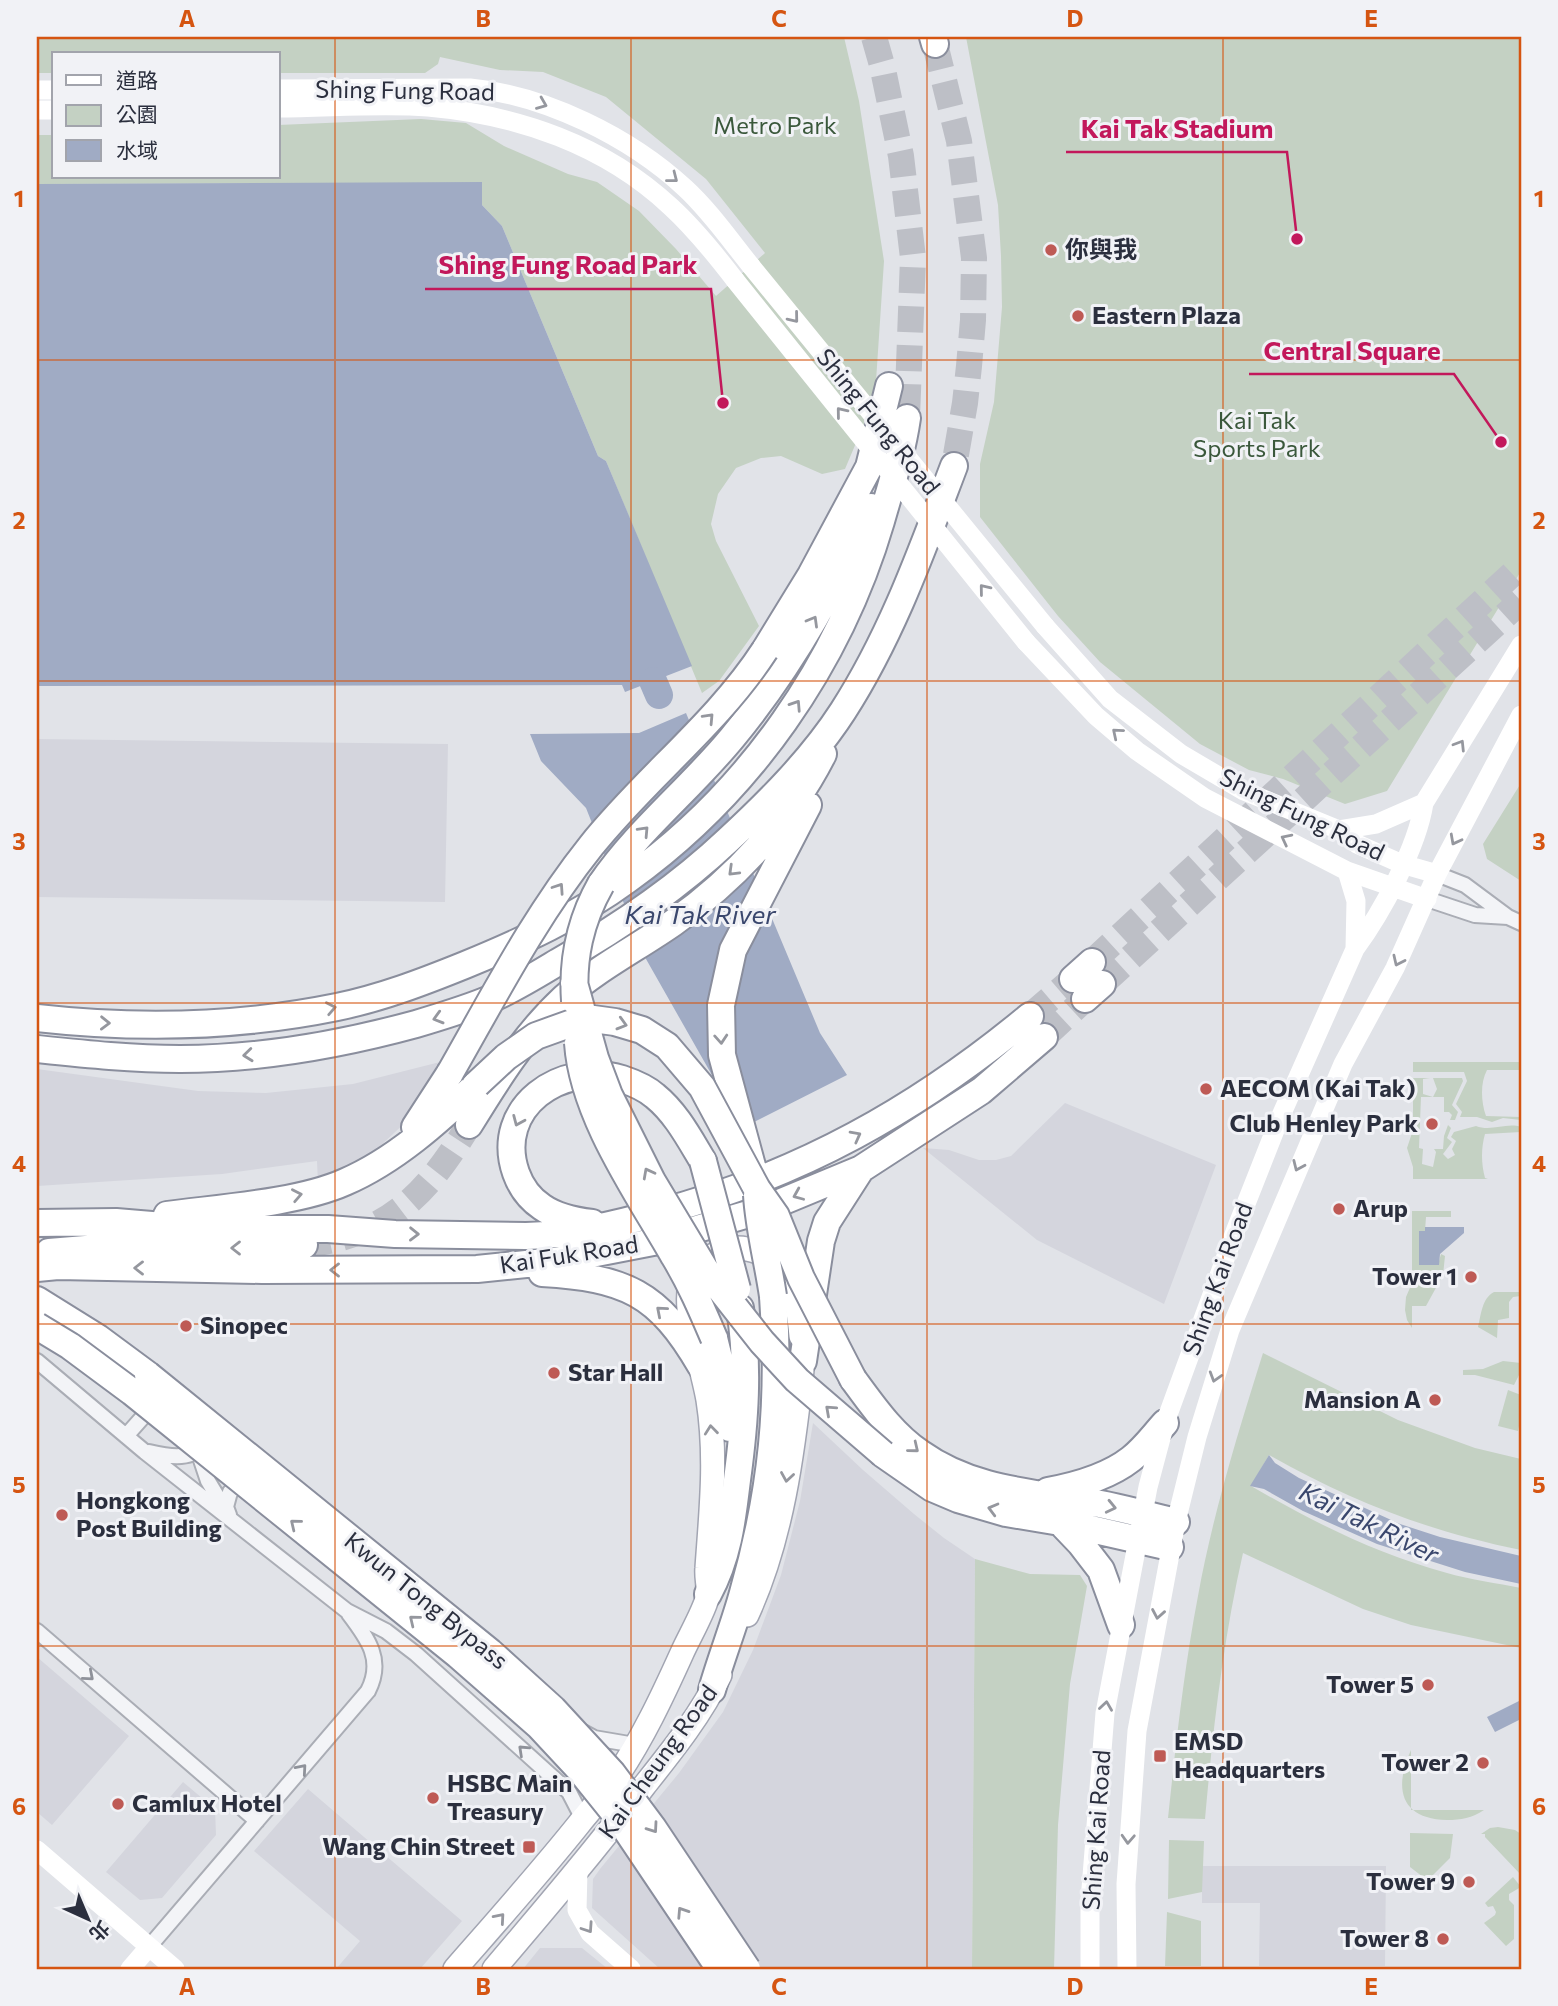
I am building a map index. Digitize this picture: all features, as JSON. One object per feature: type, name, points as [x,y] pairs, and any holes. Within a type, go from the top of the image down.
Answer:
[{"type":"highway","points":[[397,1152],[428,1110],[538,921],[565,880],[618,814],[729,696],[765,650],[811,575],[869,467],[889,386]]},
{"type":"highway","points":[[37,1018],[76,1023],[169,1024],[242,1021],[337,1007],[377,997],[435,977],[552,926],[625,882],[667,850],[714,806],[791,713],[820,668],[853,600],[870,556],[903,444],[907,418],[855,543],[828,596],[777,680],[730,741],[650,824],[607,875],[592,901],[582,924],[568,980],[579,1064],[591,1102],[637,1192],[693,1289],[714,1338],[729,1399],[737,1485]]},
{"type":"highway","points":[[468,1125],[568,980],[632,918],[673,889],[713,854],[770,798],[815,748],[842,712],[880,646],[902,600],[954,466]]},
{"type":"highway","points":[[712,1690],[743,1594],[762,1518],[775,1438],[776,1338],[773,1296],[759,1222],[757,1189],[722,1055],[721,1005],[733,950],[786,832],[827,759],[842,712]]},
{"type":"highway","points":[[37,1049],[128,1058],[183,1059],[243,1056],[340,1044],[452,1014],[495,997],[568,980],[588,979],[675,921],[786,832]]},
{"type":"highway","points":[[568,980],[609,1095],[652,1181],[706,1271],[762,1342],[797,1380],[883,1454],[932,1488],[958,1499],[1006,1513],[1060,1522],[1140,1527],[1173,1534]]},
{"type":"highway","points":[[116,1222],[274,1200],[343,1183],[397,1152],[456,1104],[506,1057],[536,1036],[586,1018],[615,1021],[642,1030],[667,1046],[702,1087],[757,1189],[776,1216],[801,1278],[853,1379],[897,1434],[930,1460],[967,1479],[1032,1494],[1085,1501],[1140,1527]]},
{"type":"highway","name":"Kai Fuk Road","points":[[37,1223],[116,1222],[199,1229],[328,1229],[395,1234],[526,1236],[547,1236],[608,1226],[722,1194],[829,1150],[1037,1026],[981,1091],[861,1169],[762,1210],[653,1242],[555,1261],[477,1269],[37,1268]]},
{"type":"highway","points":[[608,1226],[583,1222],[539,1206],[523,1189],[514,1165],[512,1138],[520,1114],[536,1096],[568,1078],[601,1074],[629,1082],[654,1095],[678,1121],[703,1161],[737,1289],[746,1346],[745,1424],[732,1528],[718,1575],[708,1594]]},
{"type":"highway","points":[[803,1361],[821,1241],[827,1222],[861,1169]]},
{"type":"highway","points":[[37,1255],[57,1250],[97,1248],[254,1248],[304,1245]]},
{"type":"highway","points":[[477,1269],[570,1275],[618,1285],[642,1297],[664,1313],[686,1339],[701,1366]]},
{"type":"highway","name":"Kwun Tong Bypass","points":[[37,1300],[98,1338],[148,1375],[490,1652],[553,1709],[612,1773],[653,1828],[747,1969]]},
{"type":"highway","name":"Kwun Tong Bypass","points":[[37,1326],[70,1346],[132,1392],[458,1655],[539,1726],[580,1770],[617,1816],[720,1969]]},
{"type":"highway","points":[[1032,1494],[1062,1488],[1114,1469],[1130,1460],[1165,1423]]},
{"type":"highway","points":[[1060,1522],[1101,1570],[1121,1625]]},
{"type":"main road","name":"Shing Fung Road","points":[[280,89],[495,90],[579,119],[637,151],[685,188],[1045,626],[1110,699],[1181,754],[1244,790],[1339,830],[1357,844],[1402,864],[1437,874]]},
{"type":"main road","name":"Shing Fung Road","points":[[280,108],[426,107],[490,115],[523,123],[572,142],[605,158],[644,184],[672,207],[698,234],[1026,642],[1096,716],[1137,751],[1205,798],[1347,871],[1427,899]]},
{"type":"main road","name":"Shing Kai Road","points":[[1090,1969],[1090,1901],[1105,1713],[1140,1527],[1165,1423],[1279,1120],[1355,948],[1373,924],[1402,864],[1419,827],[1424,803],[1521,645]]},
{"type":"main road","name":"Shing Kai Road","points":[[1127,1969],[1126,1884],[1134,1769],[1147,1670],[1173,1534],[1197,1437],[1235,1318],[1343,1064],[1395,968],[1437,874],[1521,715]]},
{"type":"main road","points":[[1339,830],[1376,824],[1424,803]]},
{"type":"main road","points":[[1347,871],[1356,901],[1355,948]]},
{"type":"main road","name":"Kai Cheung Road","points":[[456,1969],[615,1780],[677,1664],[708,1594],[706,1571],[714,1474],[712,1436],[689,1305],[690,1287],[693,1276],[704,1262],[720,1252],[750,1249],[770,1259],[786,1276],[794,1290],[803,1361],[788,1476],[777,1526],[754,1601],[712,1690],[661,1764],[578,1871],[494,1969]]},
{"type":"main road","points":[[37,1850],[176,1969]]},
{"type":"main road","points":[[578,1871],[577,1910],[590,1933],[631,1969]]},
{"type":"main road","points":[[130,1969],[149,1947]]},
{"type":"street","points":[[1437,874],[1465,885],[1515,920]]},
{"type":"street","points":[[1427,899],[1475,915],[1515,920]]},
{"type":"street","points":[[37,1332],[54,1332],[78,1342],[146,1396],[150,1409],[126,1436]]},
{"type":"street","points":[[37,1361],[145,1452],[347,1611],[386,1631],[495,1723],[569,1792],[583,1819]]},
{"type":"street","points":[[145,1452],[184,1456],[198,1451],[220,1428],[521,1672],[580,1730],[594,1738],[635,1745]]},
{"type":"street","points":[[198,1451],[208,1481],[229,1516]]},
{"type":"street","points":[[229,1516],[226,1507],[230,1492],[265,1466]]},
{"type":"street","points":[[149,1947],[364,1697],[373,1682],[375,1665],[372,1646],[347,1611]]},
{"type":"street","points":[[37,1631],[257,1821]]},
{"type":"street","points":[[495,1723],[512,1727],[520,1721],[521,1672]]},
{"type":"shaded area","points":[[37,739],[448,744],[445,902],[37,897]]},
{"type":"shaded area","points":[[440,1062],[424,1100],[410,1118],[361,1164],[318,1184],[317,1161],[222,1174],[37,1186],[37,1069],[198,1091],[266,1093],[353,1084]]},
{"type":"shaded area","points":[[1065,1103],[1216,1165],[1164,1304],[1037,1240],[923,1148],[949,1150],[979,1160],[996,1160],[1011,1156]]},
{"type":"shaded area","points":[[813,1423],[914,1514],[975,1559],[972,1969],[660,1969],[592,1908],[593,1879],[679,1773],[723,1712],[753,1650],[781,1575],[800,1501]]},
{"type":"shaded area","points":[[37,1657],[129,1736],[52,1825],[37,1812]]},
{"type":"shaded area","points":[[183,1782],[215,1809],[216,1835],[162,1898],[140,1900],[106,1872]]},
{"type":"shaded area","points":[[308,1789],[462,1921],[420,1969],[336,1969],[360,1941],[254,1851]]},
{"type":"shaded area","points":[[1202,1866],[1386,1866],[1385,1966],[1259,1966],[1260,1903],[1202,1903]]},
{"type":"shaded area","points":[[540,1948],[582,1948],[608,1969],[523,1969]]},
{"type":"green space","name":"Metro Park","points":[[37,37],[844,37],[859,101],[884,261],[876,381],[864,424],[845,469],[822,474],[781,456],[761,458],[736,468],[718,494],[711,524],[716,541],[759,626],[719,681],[702,693],[606,461],[598,456],[502,226],[482,205],[482,183],[37,184],[37,135],[52,135],[52,178],[280,178],[280,125],[421,119],[466,123],[504,146],[568,174],[597,182],[639,211],[716,296],[765,253],[706,179],[606,97],[543,72],[500,70],[440,57],[438,64],[425,73],[280,73],[280,52],[52,52],[52,73],[37,73]]},
{"type":"green space","name":"Kai Tak Sports Park","points":[[966,37],[1521,37],[1521,571],[1387,791],[1345,804],[1283,779],[1249,770],[1200,744],[1100,662],[1058,616],[980,517],[980,464],[994,402],[1002,307],[1001,256],[998,205]]},
{"type":"green space","points":[[1521,783],[1521,881],[1487,859],[1483,844]]},
{"type":"green space","points":[[1413,1062],[1521,1062],[1521,1070],[1487,1070],[1482,1093],[1486,1116],[1521,1117],[1521,1120],[1503,1118],[1492,1122],[1477,1117],[1460,1117],[1462,1112],[1456,1104],[1467,1081],[1464,1072],[1413,1072]]},
{"type":"green space","points":[[1413,1078],[1430,1078],[1423,1079],[1423,1094],[1433,1097],[1421,1097],[1419,1148],[1423,1149],[1422,1164],[1433,1167],[1436,1152],[1434,1149],[1443,1149],[1448,1125],[1451,1128],[1447,1138],[1452,1142],[1443,1154],[1448,1159],[1455,1155],[1452,1149],[1456,1141],[1451,1137],[1454,1132],[1476,1126],[1521,1127],[1521,1132],[1485,1134],[1482,1161],[1485,1178],[1488,1179],[1413,1179],[1413,1167],[1407,1148],[1413,1130]]},
{"type":"green space","points":[[1433,1078],[1462,1078],[1452,1105],[1458,1112],[1455,1120],[1450,1120],[1452,1115],[1449,1112],[1444,1112],[1444,1097],[1433,1097],[1437,1089]]},
{"type":"green space","points":[[1412,1211],[1451,1211],[1451,1217],[1426,1217],[1425,1231],[1438,1265],[1441,1254],[1445,1256],[1443,1275],[1426,1306],[1412,1306],[1412,1328],[1405,1310],[1406,1297],[1412,1283]]},
{"type":"green space","points":[[1494,1292],[1521,1292],[1521,1296],[1513,1297],[1509,1302],[1509,1318],[1498,1320],[1497,1338],[1478,1327],[1484,1303]]},
{"type":"green space","points":[[1263,1353],[1398,1420],[1475,1448],[1521,1459],[1521,1550],[1454,1534],[1391,1513],[1330,1487],[1269,1455],[1251,1486],[1371,1547],[1456,1575],[1521,1588],[1521,1648],[1411,1625],[1363,1609],[1243,1553],[1219,1685],[1205,1819],[1168,1818],[1184,1679],[1204,1565],[1227,1473]]},
{"type":"green space","points":[[1503,1361],[1521,1363],[1521,1371],[1514,1385],[1475,1375],[1463,1375],[1463,1370],[1483,1369]]},
{"type":"green space","points":[[1508,1390],[1521,1395],[1521,1426],[1518,1431],[1498,1426]]},
{"type":"green space","points":[[975,1559],[1030,1574],[1080,1575],[1087,1586],[1070,1684],[1058,1825],[1054,1969],[972,1969]]},
{"type":"green space","points":[[1411,1750],[1411,1808],[1402,1789],[1405,1764]]},
{"type":"green space","points":[[1414,1810],[1484,1810],[1466,1818],[1447,1820],[1432,1818]]},
{"type":"green space","points":[[1498,1827],[1521,1834],[1521,1875],[1485,1834],[1481,1834],[1490,1828]]},
{"type":"green space","points":[[1410,1833],[1453,1834],[1450,1858],[1431,1877],[1423,1877],[1410,1867]]},
{"type":"green space","points":[[1169,1840],[1204,1841],[1202,1892],[1168,1899]]},
{"type":"green space","points":[[1513,1877],[1521,1887],[1509,1894],[1509,1900],[1514,1905],[1514,1939],[1506,1946],[1484,1923],[1496,1912],[1493,1906],[1488,1907],[1485,1903]]},
{"type":"green space","points":[[1167,1912],[1201,1921],[1201,1966],[1165,1966]]},
{"type":"water","points":[[482,182],[482,205],[502,226],[598,456],[606,461],[692,666],[625,692],[622,685],[37,686],[37,184]]},
{"type":"water","name":"Kai Tak River","points":[[686,713],[820,1033],[847,1075],[742,1128],[646,959],[586,808],[541,761],[530,734],[639,733]]},
{"type":"water","points":[[1425,1227],[1464,1227],[1464,1233],[1440,1254],[1439,1265],[1419,1265],[1419,1231],[1425,1231]]},
{"type":"water","name":"Kai Tak River","points":[[1269,1455],[1275,1463],[1299,1478],[1400,1524],[1440,1537],[1521,1556],[1521,1584],[1465,1572],[1377,1544],[1303,1511],[1264,1489],[1250,1486]]},
{"type":"water","points":[[1521,1700],[1521,1719],[1495,1732],[1487,1717]]},
{"type":"waterway","name":"Kai Tak River","points":[[653,681],[659,695]]},
{"type":"tunnel","points":[[874,37],[901,156],[913,258],[907,418]]},
{"type":"tunnel","points":[[935,44],[959,141],[974,258],[969,366],[954,466]]},
{"type":"tunnel","points":[[1092,962],[1521,566]]},
{"type":"tunnel","points":[[1102,984],[1521,601]]},
{"type":"tunnel","points":[[1030,1016],[1073,979]]},
{"type":"tunnel","points":[[1044,1037],[1085,999]]},
{"type":"tunnel","points":[[304,1245],[360,1232],[402,1208],[437,1172],[469,1125]]},
{"type":"place","name":"Kai Tak Stadium","points":[[1297,239]]},
{"type":"place","name":"你與我","points":[[1051,250]]},
{"type":"place","name":"Eastern Plaza","points":[[1078,316]]},
{"type":"place","name":"Shing Fung Road Park","points":[[723,403]]},
{"type":"place","name":"Central Square","points":[[1501,442]]},
{"type":"place","name":"AECOM (Kai Tak)","points":[[1206,1089]]},
{"type":"place","name":"Club Henley Park","points":[[1432,1124]]},
{"type":"place","name":"Arup","points":[[1339,1209]]},
{"type":"place","name":"Tower 1","points":[[1471,1277]]},
{"type":"place","name":"Sinopec","points":[[186,1326]]},
{"type":"place","name":"Star Hall","points":[[554,1373]]},
{"type":"place","name":"Mansion A","points":[[1435,1400]]},
{"type":"place","name":"Hongkong Post Building","points":[[62,1515]]},
{"type":"place","name":"Tower 5","points":[[1428,1685]]},
{"type":"place","name":"EMSD Headquarters","points":[[1160,1756]]},
{"type":"place","name":"Tower 2","points":[[1483,1763]]},
{"type":"place","name":"HSBC Main Treasury","points":[[433,1798]]},
{"type":"place","name":"Camlux Hotel","points":[[118,1804]]},
{"type":"place","name":"Wang Chin Street","points":[[529,1847]]},
{"type":"place","name":"Tower 9","points":[[1469,1882]]},
{"type":"place","name":"Tower 8","points":[[1443,1939]]}]
